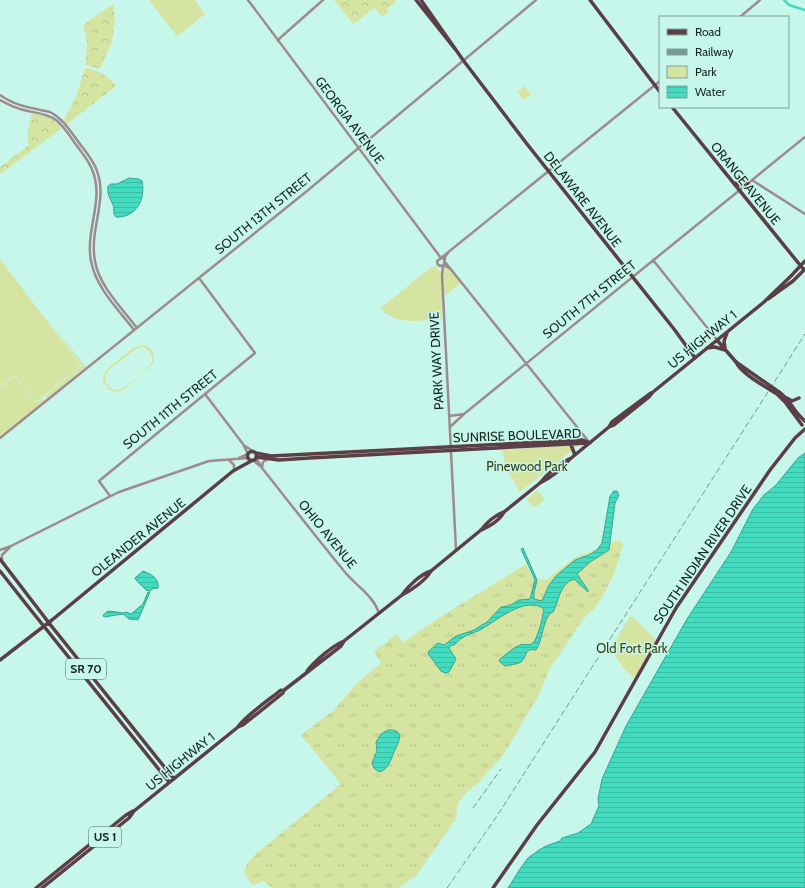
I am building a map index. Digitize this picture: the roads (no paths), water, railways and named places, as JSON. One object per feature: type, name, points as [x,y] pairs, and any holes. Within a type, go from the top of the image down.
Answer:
[{"type":"main road","name":"DELAWARE AVENUE","points":[[416,0],[457,52]]},
{"type":"main road","name":"DELAWARE AVENUE","points":[[421,0],[463,60],[695,358]]},
{"type":"main road","points":[[590,0],[659,91]]},
{"type":"main road","name":"ORANGE AVENUE","points":[[673,108],[804,269]]},
{"type":"main road","points":[[731,181],[739,185],[748,183]]},
{"type":"main road","name":"US HIGHWAY 1","points":[[36,888],[126,815],[134,811],[238,727],[243,725],[284,693],[283,691],[312,665],[402,595],[405,589],[427,572],[431,571],[481,530],[487,528],[540,482],[548,479],[619,417],[653,392],[804,269],[805,261]]},
{"type":"main road","points":[[726,350],[724,341],[728,331]]},
{"type":"main road","points":[[717,340],[736,362],[778,393],[792,401],[799,398]]},
{"type":"main road","points":[[706,348],[715,347],[726,350]]},
{"type":"main road","points":[[778,393],[804,425]]},
{"type":"main road","points":[[786,398],[804,425]]},
{"type":"main road","name":"SOUTH INDIAN RIVER DRIVE","points":[[493,888],[542,819],[595,752],[676,608],[770,470],[800,433],[804,425]]},
{"type":"main road","name":"SUNRISE BOULEVARD","points":[[252,457],[269,459],[309,458],[582,440],[590,443]]},
{"type":"main road","name":"SUNRISE BOULEVARD","points":[[252,457],[590,443]]},
{"type":"main road","points":[[570,445],[575,455]]},
{"type":"main road","name":"OLEANDER AVENUE","points":[[0,660],[49,623],[252,457]]},
{"type":"main road","name":"SR 70","points":[[1,561],[174,778]]},
{"type":"main road","name":"SR 70","points":[[0,571],[169,782]]},
{"type":"main road","points":[[106,703],[119,710]]},
{"type":"main road","name":"US HIGHWAY 1","points":[[42,888],[129,818],[134,811]]},
{"type":"main road","points":[[89,850],[92,842]]},
{"type":"main road","points":[[82,856],[84,849]]},
{"type":"street","name":"GEORGIA AVENUE","points":[[248,0],[436,252],[453,270],[590,443]]},
{"type":"street","points":[[278,42],[280,38],[323,0]]},
{"type":"street","name":"SOUTH 13TH STREET","points":[[0,438],[199,278],[536,0]]},
{"type":"street","points":[[741,16],[760,0]]},
{"type":"street","points":[[443,266],[442,259],[448,252],[659,82]]},
{"type":"street","points":[[0,97],[18,105],[50,112],[61,119],[87,160],[96,180],[97,198],[91,227],[89,247],[93,269],[107,295],[134,330]]},
{"type":"street","points":[[0,97],[10,106],[52,117],[59,122],[90,158],[100,179],[101,198],[95,227],[93,247],[96,268],[110,292],[137,328]]},
{"type":"street","points":[[10,106],[12,102]]},
{"type":"street","name":"SOUTH 7TH STREET","points":[[450,428],[464,414],[526,363],[805,137]]},
{"type":"street","points":[[752,180],[805,214]]},
{"type":"street","name":"PARK WAY DRIVE","points":[[442,259],[437,262],[442,275]]},
{"type":"street","points":[[654,260],[717,340]]},
{"type":"street","name":"GEORGIA AVENUE","points":[[439,265],[453,270]]},
{"type":"street","name":"PARK WAY DRIVE","points":[[443,266],[442,275],[456,550]]},
{"type":"street","name":"SOUTH 11TH STREET","points":[[110,496],[99,481],[255,353],[199,278]]},
{"type":"street","points":[[107,295],[110,292]]},
{"type":"street","name":"OHIO AVENUE","points":[[205,394],[252,457],[345,572],[377,607],[379,613]]},
{"type":"street","points":[[449,416],[464,414]]},
{"type":"street","name":"OHIO AVENUE","points":[[243,444],[252,457]]},
{"type":"street","points":[[0,550],[11,546],[110,496],[209,461],[252,457]]},
{"type":"street","points":[[262,468],[263,462],[269,459]]},
{"type":"street","points":[[228,460],[234,465],[234,471]]},
{"type":"street","points":[[1,561],[2,555],[11,546]]},
{"type":"water","points":[[129,178],[139,179],[142,181],[143,188],[141,201],[134,211],[123,216],[116,217],[108,194],[108,186],[111,184],[117,184]]},
{"type":"water","points":[[805,453],[805,888],[508,888],[528,858],[546,846],[560,841],[562,838],[578,833],[591,824],[599,806],[598,799],[602,779],[626,726],[687,619],[731,552],[753,509],[764,495],[776,485],[798,458]]},
{"type":"water","points":[[614,491],[617,491],[619,495],[615,503],[609,550],[590,562],[577,574],[588,592],[574,579],[569,581],[563,588],[553,612],[547,618],[536,650],[527,651],[523,660],[517,664],[505,666],[499,661],[512,649],[522,644],[531,645],[534,641],[540,627],[544,609],[529,605],[511,611],[480,630],[460,639],[456,644],[450,646],[449,648],[456,659],[449,672],[445,673],[441,671],[428,652],[438,643],[444,645],[456,636],[474,630],[487,622],[501,607],[509,606],[519,600],[530,599],[535,580],[521,549],[523,548],[537,580],[534,599],[542,601],[549,585],[557,575],[575,560],[589,555],[597,550],[602,543],[610,496]]},
{"type":"water","points":[[143,571],[152,575],[156,579],[158,582],[158,588],[150,591],[146,590],[136,580],[135,578]]},
{"type":"water","points":[[148,592],[150,592],[138,620],[129,619],[123,614],[104,617],[103,615],[108,611],[126,612],[131,614],[143,604]]},
{"type":"water","points":[[388,730],[394,730],[400,737],[389,764],[385,769],[379,772],[374,768],[372,763],[377,751],[376,742],[381,734]]},
{"type":"waterway","points":[[784,0],[789,5],[805,10]]},
{"type":"railway","points":[[447,888],[497,816],[805,334]]},
{"type":"railway","points":[[473,808],[501,769]]},
{"type":"park label","name":"Pinewood Park","points":[[527,466]]},
{"type":"park label","name":"Old Fort Park","points":[[632,648]]}]
